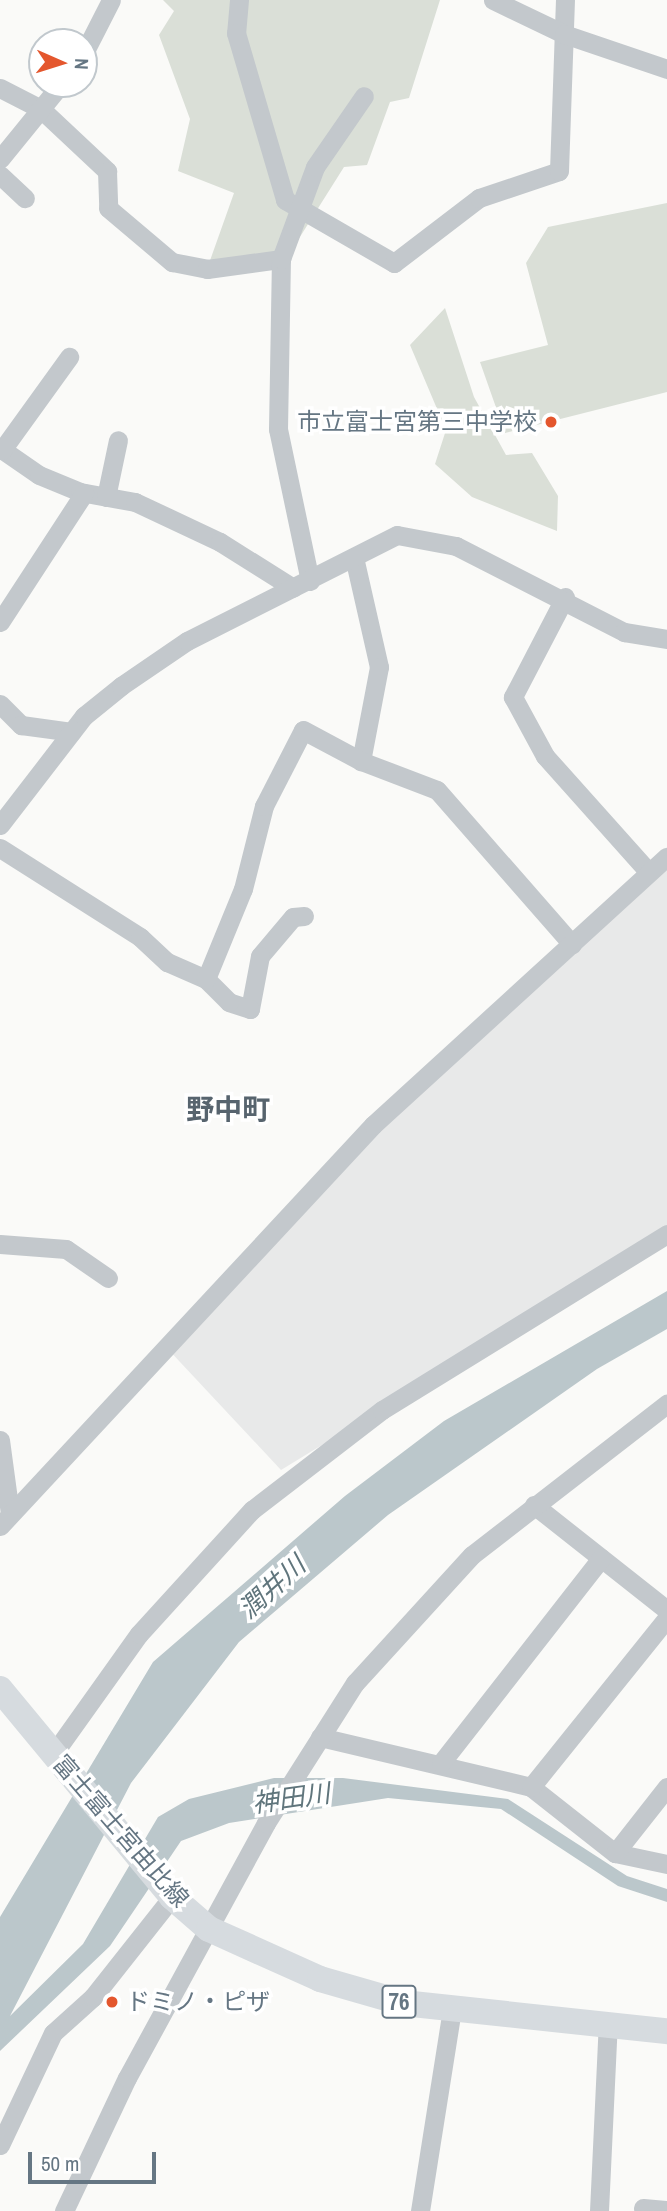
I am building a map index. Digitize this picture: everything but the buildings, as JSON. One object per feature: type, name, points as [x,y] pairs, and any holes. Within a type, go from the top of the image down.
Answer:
[{"type":"main road","name":"富士富士宮由比線","points":[[0,1689],[172,1897],[209,1928],[358,1992],[452,2010],[608,2023],[667,2031]]},
{"type":"street","points":[[97,28],[111,0]]},
{"type":"street","points":[[239,0],[236,33],[285,200],[299,211],[394,263],[479,198],[559,171],[565,0]]},
{"type":"street","points":[[494,0],[564,34],[667,69]]},
{"type":"street","points":[[0,89],[41,109],[107,171],[108,208],[172,262],[207,269],[281,259]]},
{"type":"street","points":[[301,584],[278,429],[281,259],[315,167],[364,96]]},
{"type":"street","points":[[0,159],[50,98]]},
{"type":"street","points":[[0,175],[25,198]]},
{"type":"street","points":[[69,357],[1,449],[39,475],[84,493],[135,502],[301,584]]},
{"type":"street","points":[[106,497],[118,440]]},
{"type":"street","points":[[0,622],[84,493]]},
{"type":"street","points":[[0,825],[72,732],[121,686],[187,640],[397,535],[425,536],[565,597],[624,632],[667,639]]},
{"type":"street","points":[[354,557],[379,667],[361,761]]},
{"type":"street","points":[[565,597],[513,698],[545,756],[648,871]]},
{"type":"street","points":[[0,704],[21,724],[72,732]]},
{"type":"street","points":[[206,979],[243,889],[264,806],[303,730],[361,761],[443,795],[572,944]]},
{"type":"street","points":[[0,848],[140,937],[167,962],[206,979],[229,1002],[250,1009],[260,956],[293,917],[304,916]]},
{"type":"street","points":[[5,1520],[373,1125],[648,871],[667,857]]},
{"type":"street","points":[[54,1753],[139,1634],[262,1501],[382,1410],[667,1234]]},
{"type":"street","points":[[0,1244],[66,1249],[108,1278]]},
{"type":"street","points":[[64,2211],[209,1928],[266,1823],[315,1743],[417,1609],[534,1505],[667,1404]]},
{"type":"street","points":[[0,1440],[5,1520]]},
{"type":"street","points":[[534,1505],[667,1610]]},
{"type":"street","points":[[441,1763],[601,1558]]},
{"type":"street","points":[[531,1787],[667,1618]]},
{"type":"street","points":[[315,1743],[441,1763],[531,1787],[615,1853],[667,1864]]},
{"type":"street","points":[[615,1853],[667,1787]]},
{"type":"street","points":[[0,2145],[53,2033],[93,1997],[172,1897]]},
{"type":"street","points":[[420,2211],[452,2010]]},
{"type":"street","points":[[599,2211],[608,2023]]},
{"type":"street","points":[[643,2208],[667,2210]]},
{"type":"shaded area","points":[[163,0],[440,0],[409,98],[390,102],[367,165],[344,167],[281,267],[207,269],[234,193],[178,171],[190,119],[159,35],[174,11]]},
{"type":"shaded area","points":[[667,203],[667,392],[505,433],[480,362],[548,345],[526,263],[548,227]]},
{"type":"shaded area","points":[[445,308],[474,397],[506,455],[532,453],[558,496],[557,531],[472,497],[435,464],[446,430],[410,345]]},
{"type":"shaded area","points":[[667,866],[667,1234],[281,1470],[166,1347],[406,1094]]},
{"type":"water","points":[[667,1291],[667,1329],[597,1369],[388,1515],[239,1642],[131,1783],[10,2016],[83,1944],[158,1817],[189,1799],[274,1778],[343,1778],[508,1799],[627,1876],[667,1889],[667,1902],[618,1886],[501,1809],[388,1798],[229,1823],[181,1841],[110,1946],[0,2051],[0,1917],[153,1662],[345,1496],[444,1421]]},
{"type":"place","name":"市立富士宮第三中学校","points":[[551,422]]},
{"type":"place","name":"ドミノ・ピザ","points":[[112,2002]]},
{"type":"district","name":"野中町","points":[[228,1109]]},
{"type":"water label","name":"潤井川","points":[[272,1587]]},
{"type":"water label","name":"神田川","points":[[291,1798]]}]
